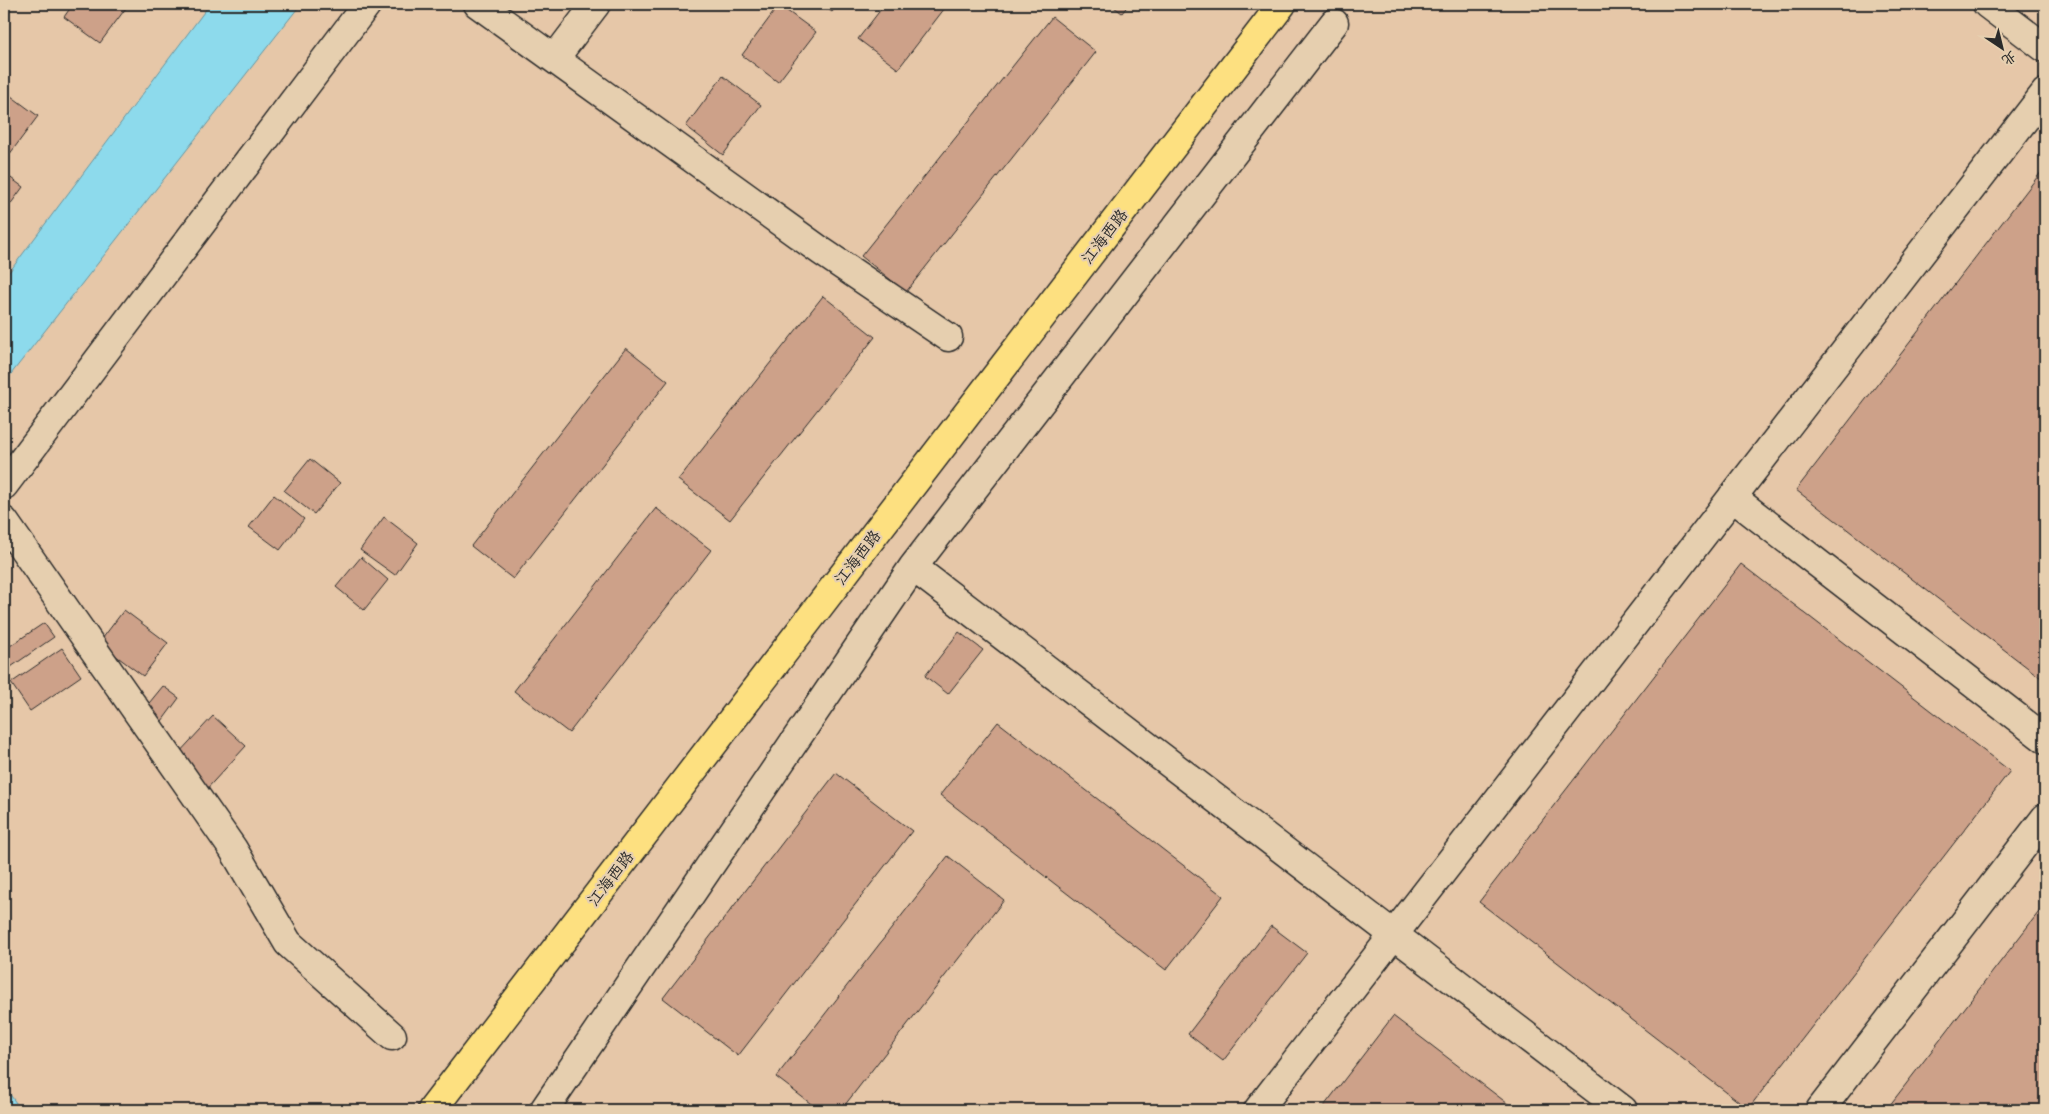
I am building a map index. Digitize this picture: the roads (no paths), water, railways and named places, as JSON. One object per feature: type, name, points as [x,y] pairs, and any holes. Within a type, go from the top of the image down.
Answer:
[{"type":"main road","name":"江海西路","points":[[432,1110],[1282,4]]},
{"type":"street","points":[[4,485],[367,4]]},
{"type":"street","points":[[478,4],[821,251],[948,337]]},
{"type":"street","points":[[555,58],[596,4]]},
{"type":"street","points":[[1987,4],[2045,48]]},
{"type":"street","points":[[544,1110],[913,567],[1334,23]]},
{"type":"street","points":[[1258,1110],[2045,93]]},
{"type":"street","points":[[1732,497],[2045,739]]},
{"type":"street","points":[[4,521],[232,849],[288,943],[392,1036]]},
{"type":"street","points":[[913,567],[1623,1110]]},
{"type":"street","points":[[1820,1110],[2045,818]]},
{"type":"water","points":[[210,4],[301,4],[4,383],[4,279]]},
{"type":"water","points":[[4,1086],[21,1110],[4,1110]]}]
